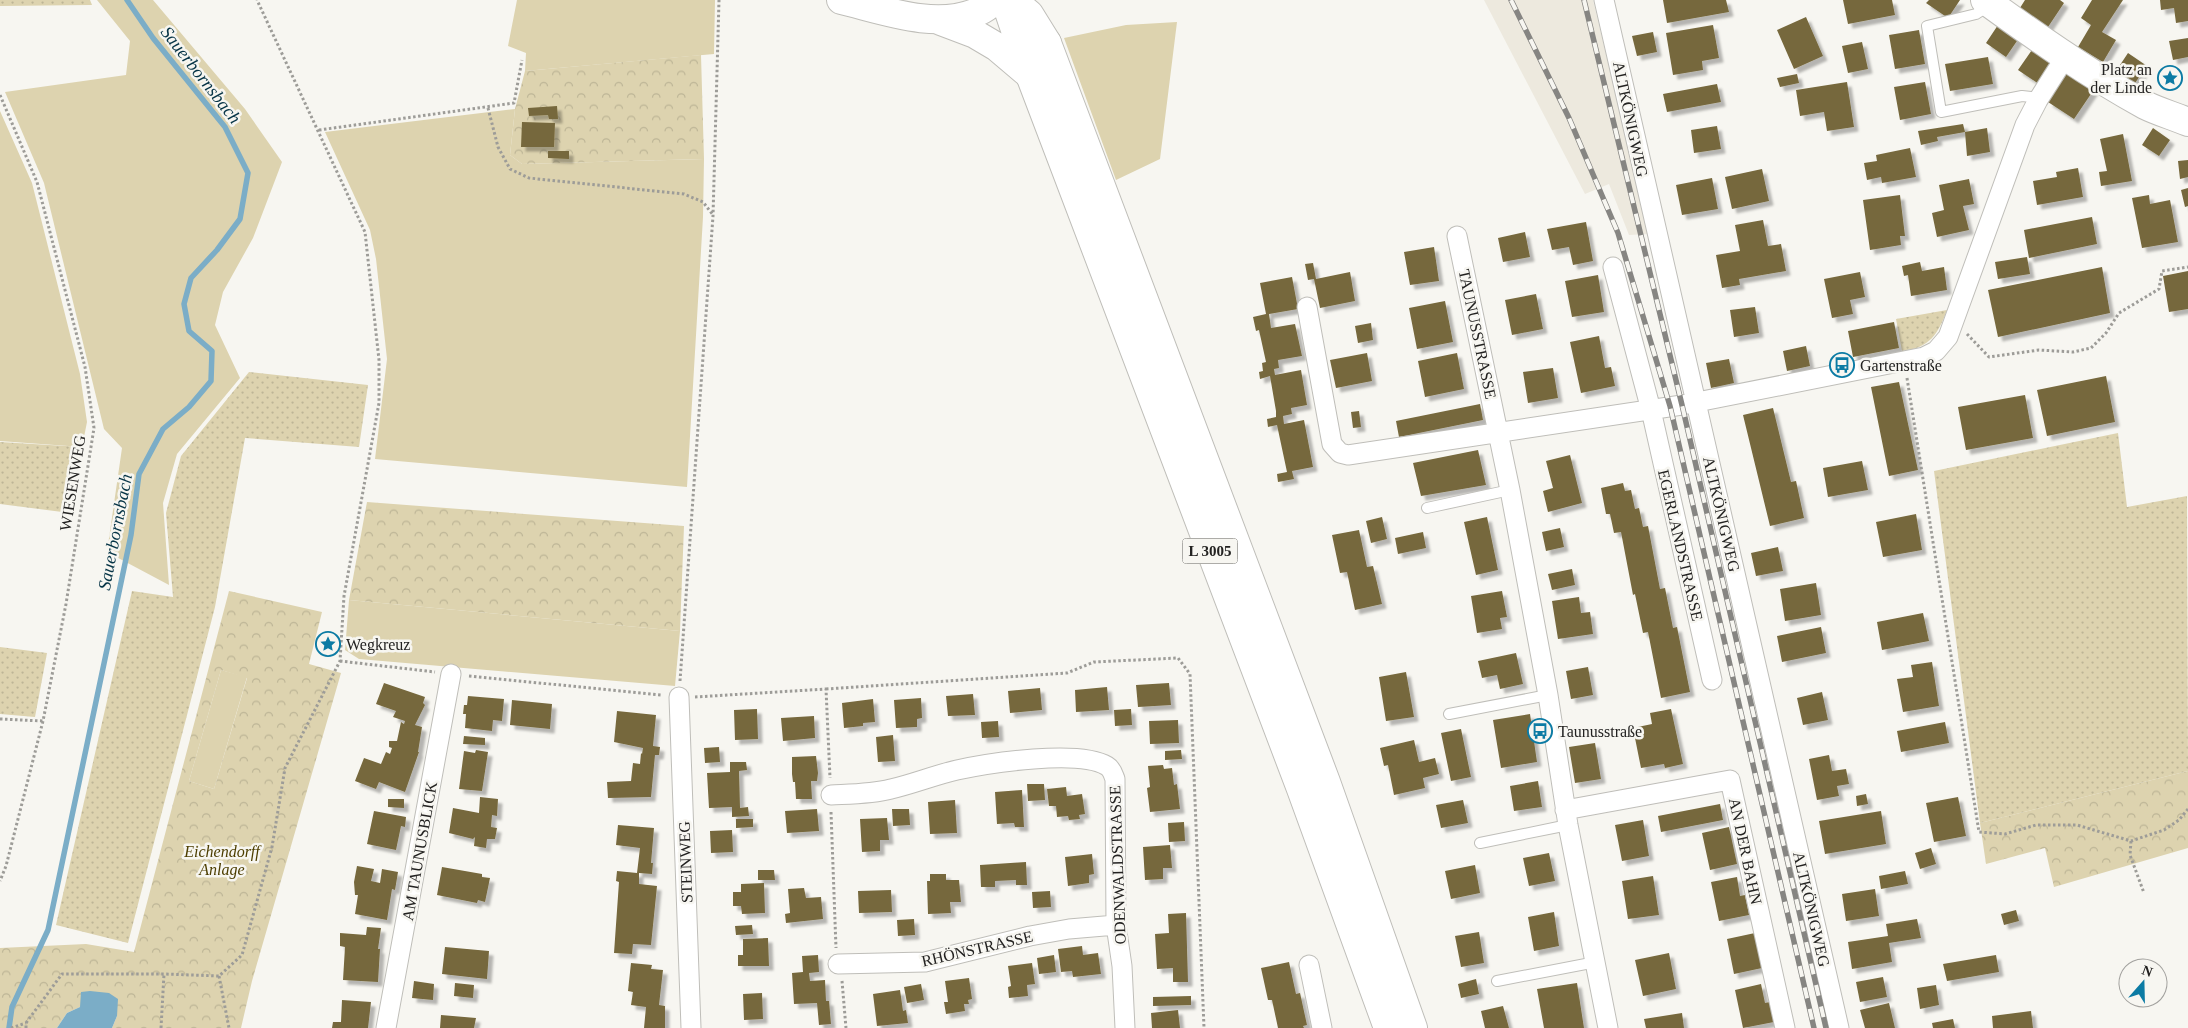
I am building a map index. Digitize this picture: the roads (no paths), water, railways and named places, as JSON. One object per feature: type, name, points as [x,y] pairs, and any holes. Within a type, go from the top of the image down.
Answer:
[{"type":"main road","points":[[841,0],[907,16],[937,19],[962,17],[978,12],[996,0]]},
{"type":"main road","name":"L 3005","points":[[1005,0],[1030,75],[1301,789],[1388,1028]]},
{"type":"main road","points":[[1012,0],[1029,14],[1047,43]]},
{"type":"main road","name":"L 3005","points":[[1032,0],[1322,772],[1413,1028]]},
{"type":"main road","points":[[1988,2],[2066,56],[2146,105],[2188,122]]},
{"type":"main road","points":[[937,19],[975,34],[997,47],[1030,75]]},
{"type":"street","name":"ALTKÖNIGWEG","points":[[1604,0],[1650,206],[1697,400],[1839,1028]]},
{"type":"street","points":[[1307,308],[1332,444],[1340,453],[1348,455],[1651,410],[1904,363],[1924,357],[1936,350],[1948,337],[2025,125],[2038,100],[2066,56]]},
{"type":"street","name":"TAUNUSSTRASSE","points":[[1457,236],[1510,490],[1548,696],[1566,818],[1608,1028]]},
{"type":"street","points":[[1613,267],[1651,410]]},
{"type":"street","name":"EGERLANDSTRASSE","points":[[1651,410],[1712,680]]},
{"type":"street","name":"AM TAUNUSBLICK","points":[[386,1028],[451,674]]},
{"type":"street","name":"STEINWEG","points":[[679,697],[691,1028]]},
{"type":"street","name":"ODENWALDSTRASSE","points":[[831,795],[890,790],[956,770],[999,763],[1043,759],[1091,760],[1112,770],[1115,779],[1116,925],[1122,966],[1125,1028]]},
{"type":"street","name":"AN DER BAHN","points":[[1566,818],[1730,780],[1785,1028]]},
{"type":"street","name":"RHÖNSTRASSE","points":[[838,964],[925,962],[1069,928],[1116,925]]},
{"type":"street","points":[[1309,965],[1322,1028]]},
{"type":"lane","points":[[1988,2],[1983,12],[1927,26],[1941,112],[2022,96],[2038,100]]},
{"type":"lane","points":[[1427,508],[1510,490]]},
{"type":"lane","points":[[1449,714],[1548,696]]},
{"type":"lane","points":[[1480,843],[1566,818]]},
{"type":"lane","points":[[1497,981],[1596,962]]},
{"type":"water","points":[[81,992],[109,993],[118,999],[117,1016],[112,1028],[57,1028],[67,1013],[80,1007]]},
{"type":"waterway","name":"Sauerbornsbach","points":[[9,1028],[12,1007],[48,930],[131,535],[139,474],[163,429],[189,407],[211,381],[212,351],[189,331],[184,304],[191,278],[217,250],[240,219],[248,173],[225,127],[153,38],[127,0]]},
{"type":"railway","points":[[1511,0],[1569,118],[1618,233],[1670,406],[1814,1028]]},
{"type":"railway","points":[[1584,0],[1682,405],[1826,1028]]},
{"type":"place","name":"Platz an der Linde","points":[[2170,78]]},
{"type":"place","name":"Gartenstraße","points":[[1842,365]]},
{"type":"place","name":"Wegkreuz","points":[[328,644]]},
{"type":"place","name":"Taunusstraße","points":[[1540,731]]},
{"type":"park label","name":"Eichendorff Anlage","points":[[222,860]]}]
